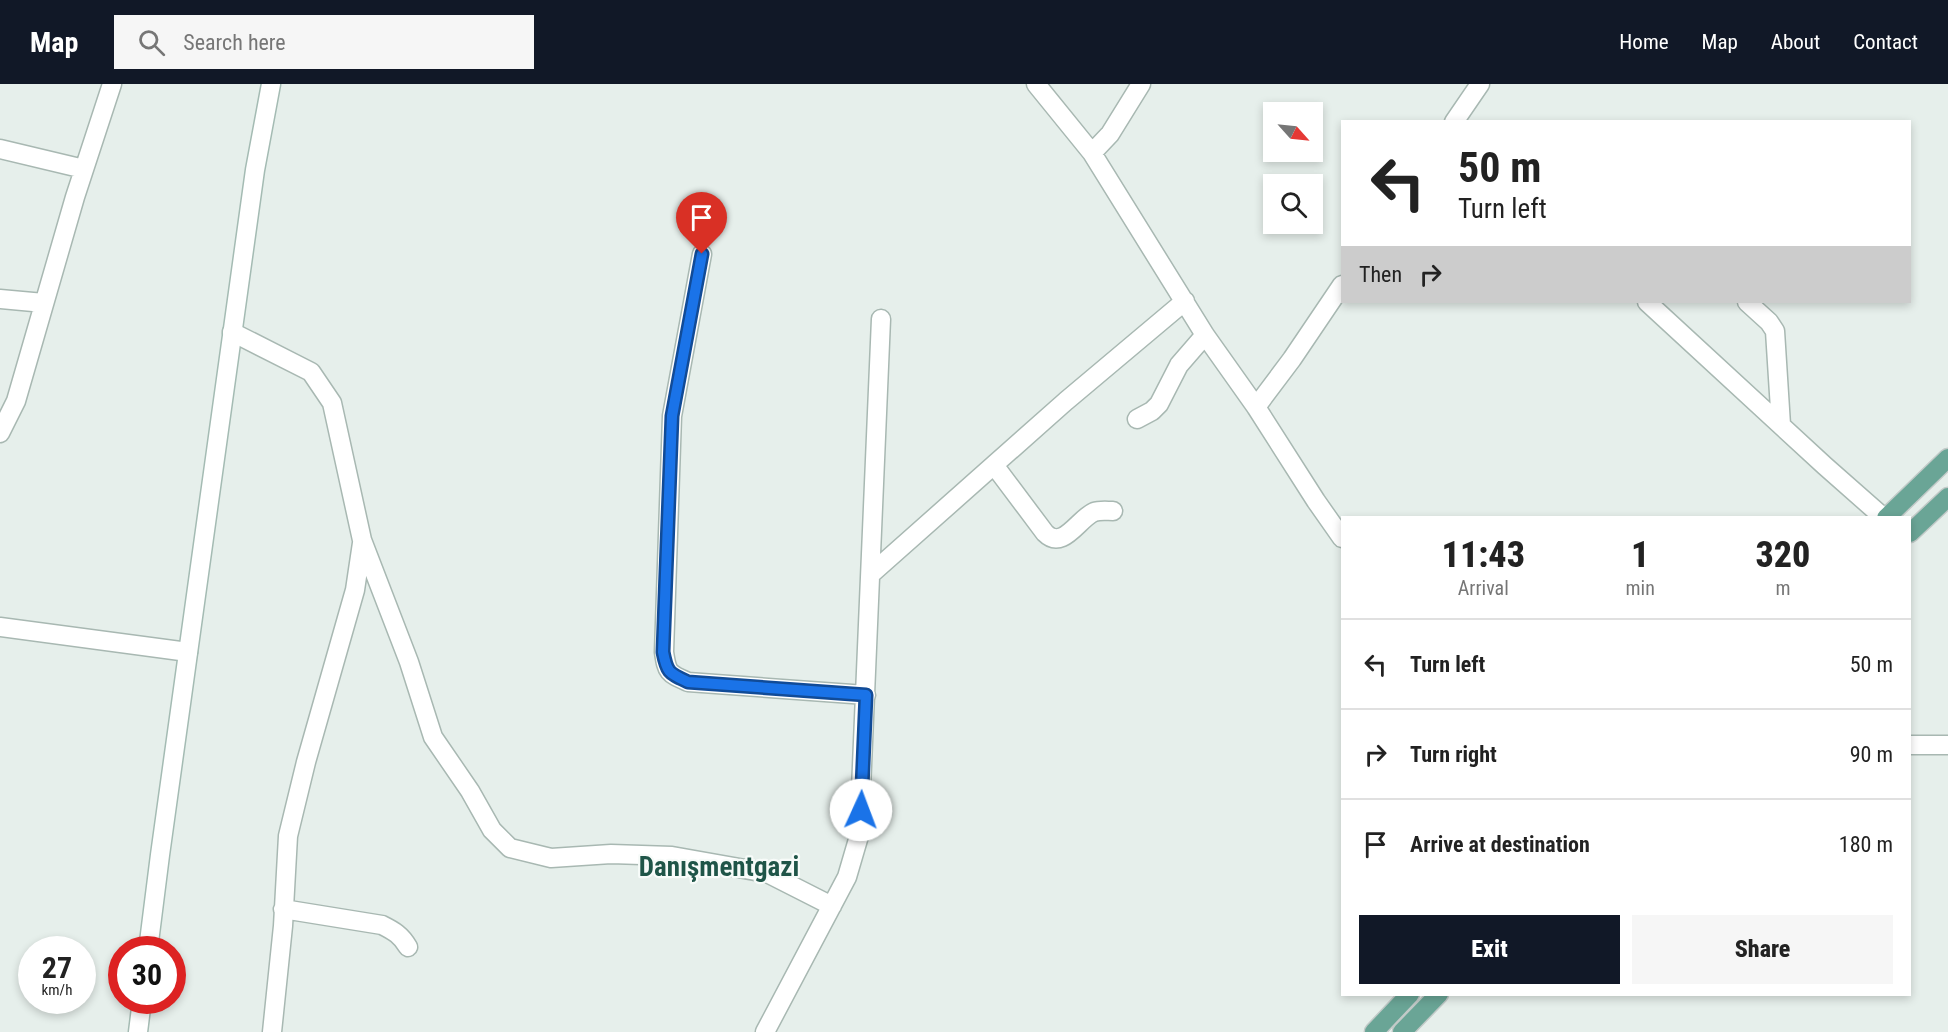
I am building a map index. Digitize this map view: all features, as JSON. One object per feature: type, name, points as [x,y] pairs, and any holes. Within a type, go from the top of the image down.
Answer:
[{"type":"main road","points":[[1887,516],[1948,458]]},
{"type":"main road","points":[[1911,532],[1948,497]]},
{"type":"main road","points":[[1374,1032],[1408,996]]},
{"type":"main road","points":[[1402,1032],[1437,996]]},
{"type":"street","points":[[0,433],[16,400],[84,169],[112,84]]},
{"type":"street","points":[[150,936],[255,170],[271,84]]},
{"type":"street","points":[[1036,84],[1092,153],[1204,335],[1256,407],[1341,537]]},
{"type":"street","points":[[1092,153],[1110,134],[1141,84]]},
{"type":"street","points":[[1455,120],[1480,84]]},
{"type":"street","points":[[0,149],[84,169]]},
{"type":"street","points":[[702,254],[672,416],[663,652],[666,669],[674,676],[688,682],[866,695]]},
{"type":"street","points":[[1256,407],[1341,286]]},
{"type":"street","points":[[0,298],[44,303]]},
{"type":"street","points":[[871,574],[1066,401],[1185,301]]},
{"type":"street","points":[[1648,303],[1883,516]]},
{"type":"street","points":[[1748,303],[1769,322],[1775,331],[1781,425]]},
{"type":"street","points":[[765,1032],[847,877],[859,836],[881,319]]},
{"type":"street","points":[[232,332],[311,372],[332,404],[362,540],[409,662],[434,737],[470,791],[492,830],[510,849],[550,858],[611,854],[672,856],[767,873],[832,906]]},
{"type":"street","points":[[1137,419],[1159,405],[1179,365],[1204,335]]},
{"type":"street","points":[[994,465],[1045,533],[1053,540],[1064,537],[1094,512],[1113,511]]},
{"type":"street","points":[[272,1032],[284,909],[288,836],[306,762],[355,590],[362,540]]},
{"type":"street","points":[[0,627],[188,652]]},
{"type":"street","points":[[1911,745],[1948,745]]},
{"type":"street","points":[[284,909],[382,925],[402,937],[408,947]]},
{"type":"street","points":[[138,1032],[140,1014]]},
{"type":"district","name":"Danışmentgazi","points":[[719,867]]},
{"type":"route","points":[[702,254],[672,416],[663,652],[666,669],[674,676],[688,682],[866,695],[861,810]]}]
